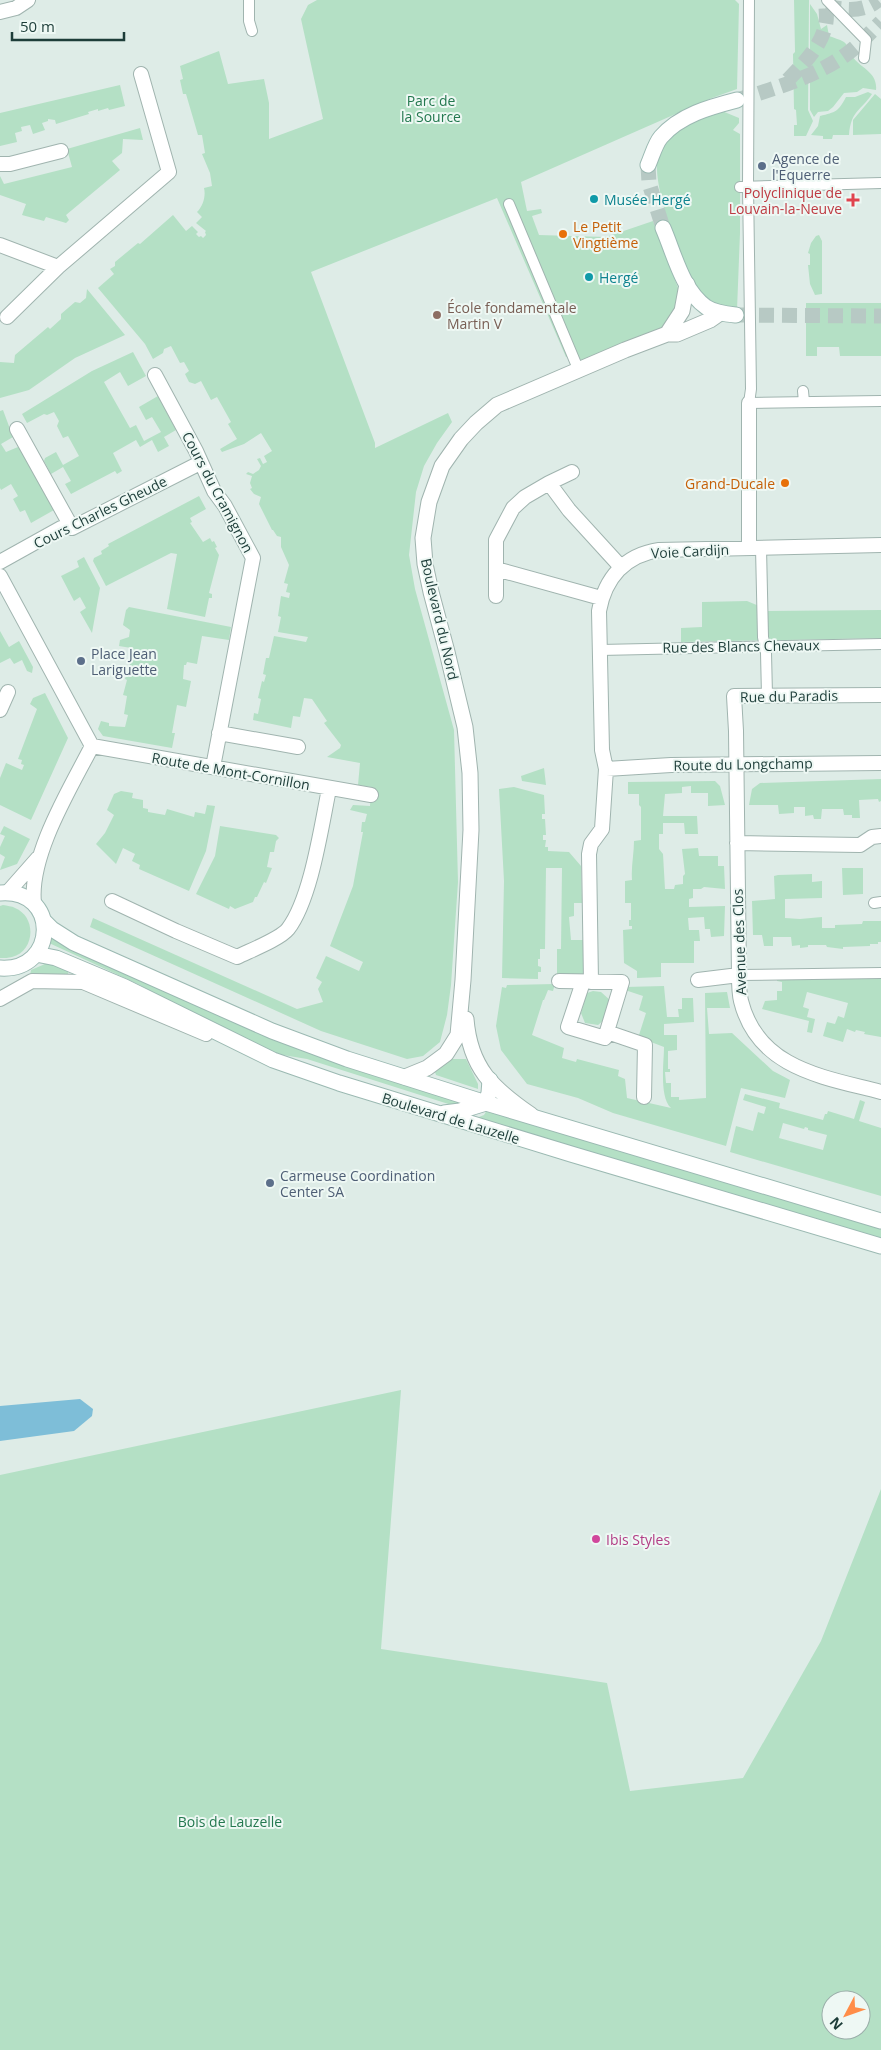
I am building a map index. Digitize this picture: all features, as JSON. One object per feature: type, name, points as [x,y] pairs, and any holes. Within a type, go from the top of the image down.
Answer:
[{"type":"main road","points":[[648,165],[660,138],[678,122],[692,114],[737,100]]},
{"type":"main road","points":[[663,228],[687,284],[706,307],[720,313],[736,315]]},
{"type":"main road","points":[[667,334],[682,311],[687,284]]},
{"type":"main road","name":"Boulevard du Nord","points":[[405,1077],[427,1068],[446,1054],[458,1035],[463,980],[471,830],[470,773],[465,727],[425,564],[423,538],[429,502],[442,466],[451,452],[488,412],[508,400],[667,334],[677,334],[710,320],[720,313]]},
{"type":"main road","points":[[0,968],[19,967],[26,963],[36,954],[45,937],[44,921],[34,903],[22,895],[4,892]]},
{"type":"main road","name":"Boulevard de Lauzelle","points":[[44,921],[74,943],[272,1031],[347,1060],[881,1221]]},
{"type":"main road","name":"Boulevard de Lauzelle","points":[[36,954],[56,958],[125,987],[273,1060],[437,1114],[881,1246]]},
{"type":"main road","name":"Boulevard du Nord","points":[[463,980],[468,1036],[472,1054],[478,1066],[514,1103],[535,1118]]},
{"type":"main road","points":[[437,1114],[460,1111],[486,1103],[490,1093],[490,1080]]},
{"type":"street","points":[[0,12],[16,8],[28,0]]},
{"type":"street","points":[[249,0],[249,21],[252,31]]},
{"type":"street","points":[[750,0],[747,186],[749,403],[755,548],[767,695]]},
{"type":"street","points":[[827,0],[866,40],[864,58]]},
{"type":"street","points":[[6,317],[58,267],[169,172],[141,74]]},
{"type":"street","points":[[0,164],[10,164],[61,151]]},
{"type":"street","points":[[747,186],[881,183]]},
{"type":"street","points":[[509,204],[578,370]]},
{"type":"street","points":[[0,245],[58,267]]},
{"type":"street","name":"Cours du Cramignon","points":[[155,375],[196,451],[214,491],[225,506],[253,558],[213,767]]},
{"type":"street","points":[[803,391],[804,402]]},
{"type":"street","points":[[749,403],[881,401]]},
{"type":"street","points":[[17,430],[72,528]]},
{"type":"street","name":"Cours Charles Gheude","points":[[0,562],[61,528],[72,528],[200,463]]},
{"type":"street","points":[[496,596],[496,540],[513,508],[525,497],[549,482],[572,472]]},
{"type":"street","points":[[549,482],[570,510],[621,567]]},
{"type":"street","name":"Voie Cardijn","points":[[607,1032],[605,1038],[568,1027],[587,982],[589,854],[591,844],[602,829],[606,769],[602,750],[599,610],[609,581],[621,567],[639,555],[658,550],[881,545]]},
{"type":"street","points":[[496,569],[602,598]]},
{"type":"street","points":[[0,576],[92,746],[38,858],[33,891],[34,903]]},
{"type":"street","name":"Rue des Blancs Chevaux","points":[[600,650],[881,644]]},
{"type":"street","points":[[0,710],[8,692]]},
{"type":"street","name":"Rue du Paradis","points":[[737,764],[734,696],[881,695]]},
{"type":"street","points":[[219,733],[298,747]]},
{"type":"street","name":"Route de Mont-Cornillon","points":[[92,746],[371,795]]},
{"type":"street","name":"Route du Longchamp","points":[[606,769],[737,764],[881,763]]},
{"type":"street","name":"Avenue des Clos","points":[[737,764],[739,974],[740,999],[745,1015],[762,1042],[774,1054],[789,1064],[809,1072],[881,1092]]},
{"type":"street","points":[[112,901],[237,957],[262,945],[287,930],[306,894],[329,789]]},
{"type":"street","points":[[737,843],[860,845],[872,837],[881,836]]},
{"type":"street","points":[[4,892],[38,858]]},
{"type":"street","points":[[698,980],[739,974],[881,973]]},
{"type":"street","points":[[559,980],[622,982],[607,1032],[645,1045],[644,1097]]},
{"type":"street","points":[[0,999],[32,981],[83,982],[213,1037],[232,1041]]},
{"type":"green space","name":"Parc de la Source","points":[[317,0],[735,0],[739,4],[737,89],[712,98],[521,182],[527,211],[541,209],[542,213],[532,216],[539,235],[606,237],[653,221],[678,288],[678,301],[675,313],[664,326],[651,334],[582,360],[566,357],[497,198],[311,272],[375,443],[375,448],[448,413],[452,422],[424,466],[416,492],[409,555],[415,589],[454,730],[458,882],[451,985],[447,1015],[440,1042],[423,1056],[407,1059],[321,1031],[90,927],[93,918],[297,1009],[323,1002],[318,989],[322,982],[316,978],[326,956],[359,971],[363,962],[330,946],[353,886],[363,832],[361,832],[362,822],[365,822],[367,814],[350,810],[353,805],[370,806],[371,787],[358,785],[360,763],[327,757],[340,748],[341,745],[324,723],[327,721],[312,699],[304,698],[300,717],[293,716],[291,728],[253,720],[254,713],[258,714],[261,699],[258,698],[262,681],[264,682],[266,675],[263,674],[266,658],[269,658],[274,636],[306,642],[308,637],[278,632],[281,617],[278,616],[281,596],[289,598],[290,593],[286,592],[288,584],[284,583],[289,565],[281,547],[281,537],[277,536],[272,530],[259,504],[261,497],[254,494],[250,489],[252,488],[250,483],[252,476],[246,474],[248,472],[253,474],[259,470],[261,466],[257,459],[260,458],[263,464],[267,462],[264,456],[272,451],[261,433],[244,444],[222,452],[220,449],[237,439],[228,424],[231,422],[217,397],[211,400],[201,381],[195,384],[189,382],[185,374],[189,371],[184,362],[180,363],[171,346],[164,349],[163,353],[153,359],[145,344],[98,288],[114,274],[110,269],[115,266],[115,262],[138,243],[140,244],[173,215],[186,231],[192,226],[198,232],[196,234],[199,237],[203,238],[206,235],[206,231],[196,223],[202,217],[197,212],[204,201],[204,188],[212,186],[210,173],[202,154],[205,153],[202,135],[198,135],[186,94],[183,94],[180,80],[183,79],[180,66],[219,51],[228,84],[264,79],[269,103],[269,139],[323,119],[301,19],[308,5]]},
{"type":"green space","points":[[794,0],[809,0],[808,110],[813,121],[806,136],[794,136],[794,125],[797,125],[796,110],[794,109]]},
{"type":"green space","points":[[810,4],[817,14],[821,29],[827,25],[829,36],[846,44],[855,60],[871,74],[876,84],[876,90],[863,88],[857,92],[844,93],[828,111],[818,112],[814,117],[810,110]]},
{"type":"green space","points":[[120,85],[125,106],[109,110],[108,108],[98,111],[98,109],[88,112],[89,114],[56,124],[55,120],[48,119],[48,121],[42,123],[45,130],[33,134],[30,125],[21,127],[22,131],[15,133],[17,142],[0,146],[0,113]]},
{"type":"green space","points":[[868,92],[872,94],[854,116],[849,135],[833,135],[832,139],[823,139],[823,136],[811,135],[818,126],[820,116],[836,111],[846,97],[855,97]]},
{"type":"green space","points":[[875,94],[881,99],[881,134],[853,135],[853,120]]},
{"type":"green space","points":[[722,111],[739,118],[739,123],[733,130],[740,134],[740,233],[737,310],[709,300],[689,273],[667,218],[658,183],[657,170],[657,162],[661,150],[673,134],[688,124]]},
{"type":"green space","points":[[140,128],[143,140],[123,139],[122,153],[112,161],[120,170],[66,215],[69,220],[66,223],[46,217],[44,221],[22,215],[26,204],[0,195],[0,176],[4,184],[72,167],[67,149]]},
{"type":"green space","points":[[819,235],[822,241],[822,294],[815,295],[810,284],[808,265],[810,265],[810,254],[808,253],[811,243]]},
{"type":"green space","points":[[87,289],[125,335],[75,358],[29,390],[0,398],[0,362],[14,363],[15,355],[48,327],[50,329],[61,319],[61,314],[75,302],[80,303],[86,298]]},
{"type":"green space","points":[[806,303],[881,303],[881,356],[840,356],[839,347],[817,347],[817,356],[806,356]]},
{"type":"green space","points":[[133,352],[146,376],[128,386],[120,372],[104,382],[130,428],[136,425],[144,441],[161,432],[152,417],[146,420],[139,407],[158,396],[176,430],[164,437],[169,446],[158,452],[152,440],[140,447],[136,440],[113,453],[122,471],[117,474],[115,471],[71,494],[65,484],[71,481],[63,467],[51,474],[44,461],[45,458],[56,452],[63,465],[79,456],[68,436],[63,438],[57,426],[59,421],[54,412],[47,415],[44,414],[27,423],[22,414],[92,371]]},
{"type":"green space","points":[[3,410],[13,437],[1,444],[6,452],[18,447],[22,450],[54,510],[31,523],[25,510],[20,512],[13,499],[18,496],[11,484],[1,490],[0,488],[0,411]]},
{"type":"green space","points":[[199,496],[206,509],[190,518],[192,522],[190,523],[203,542],[210,538],[212,542],[214,541],[219,555],[209,593],[212,594],[212,598],[209,598],[205,617],[167,609],[177,554],[171,553],[106,586],[93,561],[94,558],[102,554],[101,551],[109,546],[108,544]]},
{"type":"green space","points":[[84,557],[100,588],[92,633],[80,612],[86,608],[80,597],[74,601],[61,576],[79,567],[77,561]]},
{"type":"green space","points":[[747,601],[766,611],[881,610],[881,638],[681,642],[681,628],[702,627],[702,602]]},
{"type":"green space","points":[[129,607],[231,627],[229,640],[202,636],[197,664],[187,662],[184,665],[183,679],[191,681],[186,707],[177,705],[172,733],[175,733],[172,748],[103,736],[98,729],[101,721],[109,723],[109,726],[125,727],[128,715],[124,714],[127,696],[123,695],[127,680],[125,679],[130,664],[131,648],[119,646],[120,640],[129,637],[130,630],[123,625],[126,610]]},
{"type":"green space","points":[[0,631],[9,647],[19,641],[33,667],[32,673],[27,671],[22,660],[14,664],[10,658],[0,663]]},
{"type":"green space","points":[[45,693],[68,738],[31,820],[0,805],[0,778],[6,763],[22,770],[24,765],[21,764],[22,760],[18,759],[37,709],[30,704],[33,698]]},
{"type":"green space","points":[[544,768],[546,785],[522,781],[521,776]]},
{"type":"green space","points":[[881,779],[881,801],[879,802],[878,799],[859,800],[860,818],[844,815],[843,809],[822,809],[821,819],[814,819],[813,815],[805,816],[805,807],[794,807],[794,813],[779,814],[778,805],[749,805],[752,789],[760,783]]},
{"type":"green space","points":[[715,781],[720,786],[725,805],[708,806],[708,793],[691,793],[691,786],[682,787],[682,793],[665,794],[663,816],[697,816],[698,834],[685,834],[684,823],[663,823],[663,834],[659,834],[659,849],[663,854],[665,889],[674,889],[675,885],[683,884],[683,876],[685,874],[682,849],[698,848],[699,856],[718,856],[718,866],[724,866],[725,889],[704,887],[693,889],[693,898],[689,899],[689,907],[725,906],[724,936],[711,937],[710,929],[705,929],[704,917],[688,918],[689,930],[699,930],[700,941],[694,941],[694,963],[661,963],[661,977],[637,978],[637,971],[624,963],[623,930],[632,929],[632,926],[629,926],[631,903],[625,903],[625,881],[632,880],[634,841],[641,840],[639,794],[628,794],[628,782]]},
{"type":"green space","points":[[514,787],[544,795],[545,814],[542,814],[542,819],[545,819],[546,835],[543,835],[543,840],[546,840],[545,847],[548,847],[548,851],[569,852],[581,866],[582,903],[574,903],[574,916],[569,917],[571,940],[584,940],[585,975],[557,978],[557,949],[561,949],[562,868],[546,868],[545,949],[540,949],[540,959],[538,959],[538,966],[541,967],[541,972],[538,972],[538,979],[502,978],[504,881],[499,789]]},
{"type":"green space","points":[[121,791],[133,793],[132,798],[143,800],[143,808],[148,809],[148,812],[165,815],[167,809],[194,817],[195,812],[205,814],[207,805],[215,806],[206,851],[189,891],[139,869],[140,865],[132,861],[135,854],[123,848],[116,864],[96,844],[105,833],[114,815],[107,810],[114,794]]},
{"type":"green space","points":[[4,826],[30,839],[17,864],[0,870],[5,857],[0,854],[0,847],[5,836],[0,834]]},
{"type":"green space","points":[[220,826],[276,835],[279,838],[276,841],[274,852],[270,852],[267,867],[272,868],[266,883],[264,882],[253,902],[235,909],[230,906],[229,909],[196,894],[215,856]]},
{"type":"green space","points":[[842,868],[863,868],[863,894],[843,895]]},
{"type":"green space","points":[[812,874],[812,882],[822,881],[822,898],[785,899],[785,918],[822,917],[822,928],[835,928],[835,925],[862,924],[863,921],[881,921],[881,942],[870,944],[870,946],[843,947],[843,949],[827,947],[826,945],[808,945],[808,947],[800,948],[800,945],[792,946],[791,937],[773,937],[773,946],[764,946],[762,935],[753,935],[752,901],[775,899],[774,876]]},
{"type":"green space","points":[[0,906],[14,907],[22,912],[30,926],[30,934],[29,941],[20,954],[0,958]]},
{"type":"green space","points":[[51,937],[471,1103],[461,1108],[307,1059],[277,1054],[181,1008],[140,985],[49,943]]},
{"type":"green space","points":[[61,963],[70,966],[67,977],[30,975],[31,970],[45,964]]},
{"type":"green space","points":[[777,979],[881,979],[881,1037],[847,1029],[843,1042],[823,1036],[827,1022],[835,1024],[838,1016],[844,1018],[848,1003],[807,992],[803,1007],[809,1009],[807,1017],[815,1019],[812,1033],[807,1032],[809,1021],[762,1009],[765,1001],[777,1000],[777,991],[782,991],[782,982],[777,981]]},
{"type":"green space","points":[[555,984],[553,991],[548,990],[543,1000],[532,1035],[564,1048],[562,1058],[576,1062],[577,1059],[619,1070],[618,1076],[625,1079],[627,1098],[671,1108],[667,1103],[664,1088],[664,1047],[617,1029],[639,1035],[646,1013],[639,1010],[643,996],[625,990],[625,987],[664,986],[667,1017],[679,1017],[678,1009],[682,1009],[682,998],[693,998],[694,1022],[664,1024],[664,1035],[677,1035],[677,1050],[668,1051],[668,1069],[670,1069],[670,1072],[665,1072],[666,1083],[671,1083],[671,1097],[679,1097],[679,1100],[706,1098],[705,993],[727,992],[730,1008],[707,1008],[709,1034],[732,1033],[773,1071],[790,1080],[785,1098],[741,1088],[726,1146],[613,1113],[578,1098],[527,1084],[501,1050],[496,1026],[502,987],[506,988],[507,985]]},
{"type":"green space","points":[[593,991],[601,992],[611,1001],[604,1020],[598,1025],[585,1023],[581,1013],[587,993]]},
{"type":"green space","points":[[451,1059],[466,1059],[478,1084],[478,1089],[436,1075],[435,1072]]},
{"type":"green space","points":[[745,1094],[780,1103],[779,1108],[823,1120],[828,1111],[854,1119],[860,1100],[865,1102],[859,1121],[881,1128],[881,1196],[730,1152],[736,1126],[753,1131],[758,1112],[764,1114],[766,1107],[743,1100]],"holes":[[[783,1123],[804,1129],[805,1127],[808,1130],[827,1135],[823,1150],[779,1138]]]},
{"type":"green space","points":[[487,1110],[881,1227],[881,1241],[474,1119],[484,1115]]},
{"type":"green space","name":"Bois de Lauzelle","points":[[401,1390],[381,1649],[607,1683],[630,1791],[743,1778],[821,1641],[881,1489],[881,2050],[0,2050],[0,1475]]},
{"type":"water","points":[[80,1399],[93,1409],[92,1416],[74,1431],[0,1441],[0,1406]]},
{"type":"tunnel","points":[[826,6],[840,9],[860,9],[878,0]]},
{"type":"tunnel","points":[[788,80],[811,54],[821,39],[826,22],[826,6]]},
{"type":"tunnel","points":[[737,100],[792,82],[832,64],[854,49],[881,22]]},
{"type":"tunnel","points":[[648,165],[649,183],[663,228]]},
{"type":"tunnel","points":[[736,315],[881,316]]},
{"type":"place","name":"Agence de l'Equerre","points":[[762,166]]},
{"type":"place","name":"Musée Hergé","points":[[594,199]]},
{"type":"place","name":"Polyclinique de Louvain-la-Neuve","points":[[853,200]]},
{"type":"place","name":"Le Petit Vingtième","points":[[563,234]]},
{"type":"place","name":"Hergé","points":[[589,277]]},
{"type":"place","name":"École fondamentale Martin V","points":[[437,315]]},
{"type":"place","name":"Grand-Ducale","points":[[785,483]]},
{"type":"place","name":"Place Jean Lariguette","points":[[81,661]]},
{"type":"place","name":"Carmeuse Coordination Center SA","points":[[270,1183]]},
{"type":"place","name":"Ibis Styles","points":[[596,1539]]}]
